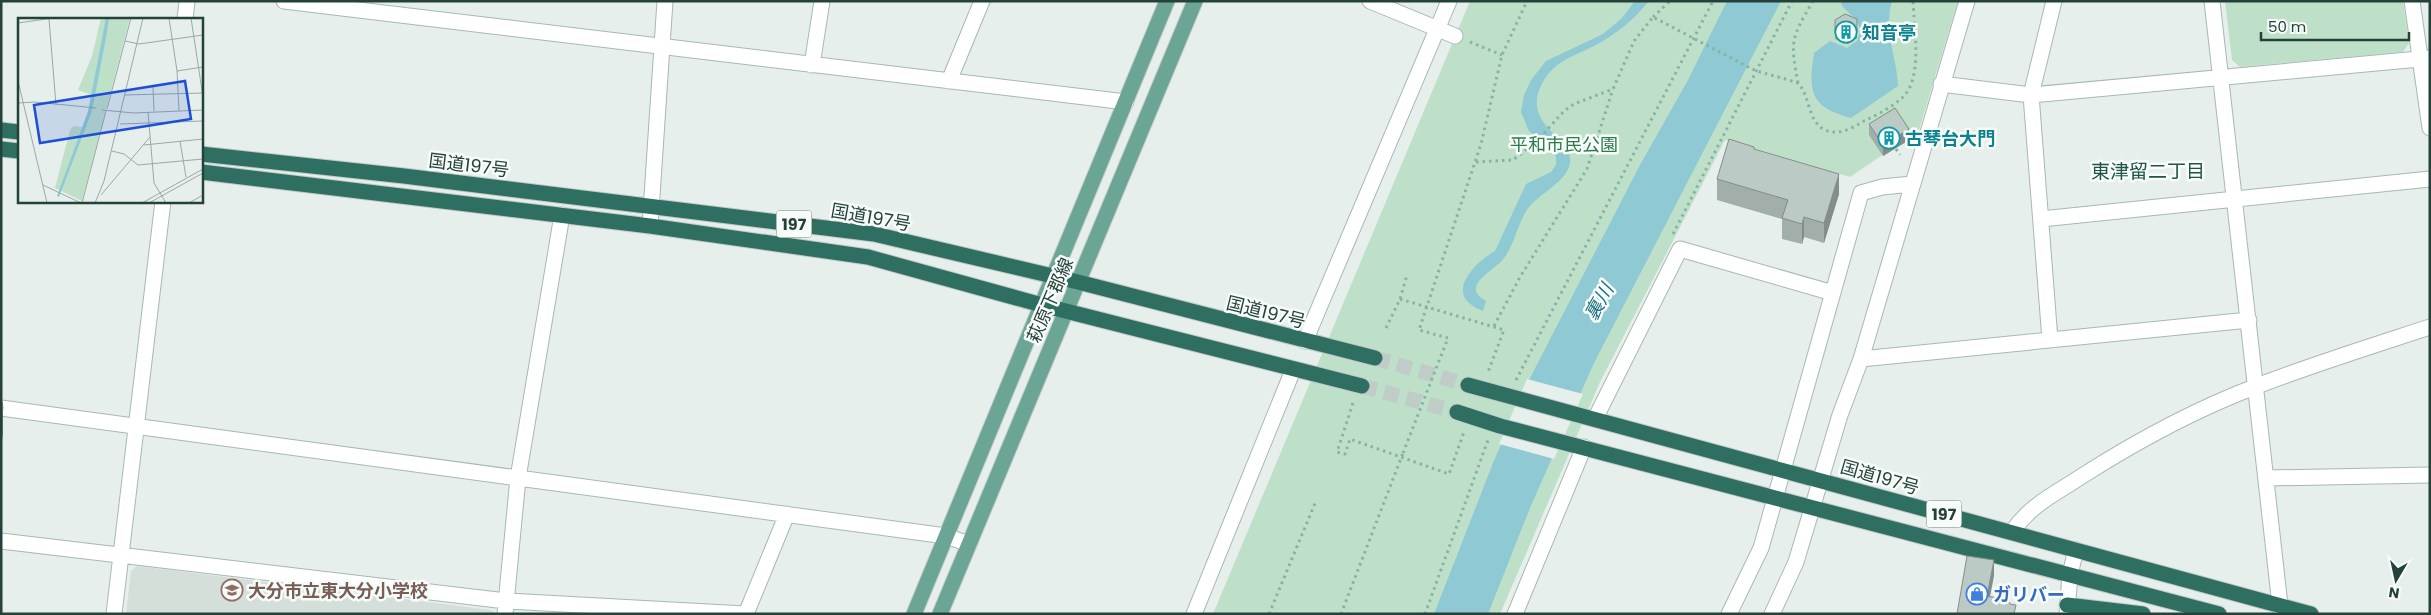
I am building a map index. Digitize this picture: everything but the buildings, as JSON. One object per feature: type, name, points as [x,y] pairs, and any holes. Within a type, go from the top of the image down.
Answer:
[{"type":"highway","points":[[1,130],[18,132]]},
{"type":"highway","points":[[1,148],[18,151]]},
{"type":"highway","name":"国道197号","points":[[202,154],[652,206],[874,234],[1078,282],[1375,358]]},
{"type":"highway","name":"197","points":[[202,172],[650,226],[868,257],[1042,305],[1362,386]]},
{"type":"highway","name":"国道197号","points":[[1468,384],[2012,532],[2281,610],[2311,614]]},
{"type":"highway","name":"197","points":[[1457,412],[1500,426],[2219,614]]},
{"type":"highway","points":[[2067,609],[2143,614]]},
{"type":"main road","name":"萩原下郡線","points":[[914,614],[1167,1]]},
{"type":"main road","name":"萩原下郡線","points":[[940,614],[1195,1]]},
{"type":"street","points":[[185,18],[187,1]]},
{"type":"street","points":[[284,1],[1126,102]]},
{"type":"street","points":[[650,226],[665,1]]},
{"type":"street","points":[[812,65],[822,1]]},
{"type":"street","points":[[949,81],[982,1]]},
{"type":"street","points":[[1370,1],[1455,36]]},
{"type":"street","points":[[1305,341],[1449,1]]},
{"type":"street","points":[[1772,614],[1796,562],[1840,415],[1861,359],[1967,1]]},
{"type":"street","points":[[2050,340],[2030,95],[2054,1]]},
{"type":"street","points":[[2212,1],[2281,610]]},
{"type":"street","points":[[2412,1],[2425,58],[2430,128]]},
{"type":"street","points":[[1941,84],[2030,95],[2425,58]]},
{"type":"street","points":[[2041,219],[2430,179]]},
{"type":"street","points":[[1729,614],[1761,548],[1860,193],[1882,187],[1912,184]]},
{"type":"street","points":[[114,614],[163,202]]},
{"type":"street","points":[[505,607],[518,478],[562,215]]},
{"type":"street","points":[[1595,419],[1680,249],[1832,292]]},
{"type":"street","points":[[1861,359],[2249,320]]},
{"type":"street","points":[[2012,532],[2024,515],[2122,451],[2178,422],[2256,386],[2430,327]]},
{"type":"street","points":[[1194,614],[1293,370]]},
{"type":"street","points":[[1,408],[946,536],[969,544]]},
{"type":"street","points":[[1514,614],[1584,447]]},
{"type":"street","points":[[2266,478],[2430,474]]},
{"type":"street","points":[[1,542],[505,607],[745,614],[787,514]]},
{"type":"street","points":[[2067,609],[2070,574],[2076,550]]},
{"type":"path","points":[[1341,614],[1448,338],[1420,330],[1476,162],[1494,96],[1502,55],[1527,1]]},
{"type":"path","points":[[1494,326],[1525,269],[1586,169],[1613,89],[1634,41],[1653,17],[1670,1]]},
{"type":"path","points":[[1516,380],[1713,1]]},
{"type":"path","points":[[1670,240],[1792,1]]},
{"type":"path","points":[[1813,1],[1795,32],[1792,50],[1798,83],[1814,120],[1825,130],[1844,131],[1875,115],[1903,97],[1912,83],[1915,70],[1913,1]]},
{"type":"path","points":[[1653,17],[1752,69],[1798,83]]},
{"type":"path","points":[[1455,36],[1502,55]]},
{"type":"path","points":[[1476,162],[1513,160],[1537,141],[1564,110],[1574,104],[1613,89]]},
{"type":"path","points":[[1875,115],[1879,121]]},
{"type":"path","points":[[1896,149],[1900,155]]},
{"type":"path","points":[[1386,328],[1400,299],[1408,274]]},
{"type":"path","points":[[1400,299],[1504,330],[1488,372]]},
{"type":"path","points":[[1353,404],[1338,452],[1345,454],[1350,439],[1402,455],[1449,474],[1464,432]]},
{"type":"path","points":[[1425,614],[1490,437]]},
{"type":"path","points":[[1269,614],[1316,501]]},
{"type":"shaded area","name":"大分市立東大分小学校","points":[[137,566],[491,610],[497,614],[126,614],[131,571]]},
{"type":"green space","name":"平和市民公園","points":[[1470,1],[1958,1],[1919,130],[1850,177],[1725,140],[1600,382],[1500,614],[1213,614]]},
{"type":"green space","points":[[2225,1],[2403,1],[2409,43],[2403,52],[2240,67],[2232,60]]},
{"type":"water","points":[[1635,1],[1649,1],[1638,14],[1618,31],[1561,63],[1544,80],[1537,97],[1538,111],[1544,122],[1568,151],[1570,161],[1566,173],[1561,179],[1529,207],[1504,258],[1481,278],[1477,284],[1476,290],[1478,295],[1486,301],[1483,311],[1477,308],[1469,303],[1464,296],[1465,281],[1475,266],[1495,251],[1526,184],[1551,172],[1556,165],[1556,157],[1551,150],[1529,131],[1521,112],[1524,95],[1531,80],[1546,61],[1603,34],[1622,18]]},
{"type":"water","name":"裏川","points":[[1727,1],[1781,1],[1593,365],[1530,508],[1488,614],[1434,614],[1493,463],[1530,378],[1640,165],[1688,80]]},
{"type":"water","points":[[1841,1],[1892,1],[1889,23],[1898,86],[1851,118],[1837,114],[1820,103],[1812,88],[1811,78],[1814,53],[1830,41],[1847,48],[1857,41],[1861,29],[1854,18],[1842,6]]},
{"type":"pier","points":[[1527,379],[1583,394],[1554,459],[1499,444]]},
{"type":"tunnel","points":[[1375,358],[1468,385]]},
{"type":"tunnel","points":[[1362,386],[1457,412]]},
{"type":"place","name":"知音亭","points":[[1846,32]]},
{"type":"place","name":"古琴台大門","points":[[1889,138]]},
{"type":"place","name":"大分市立東大分小学校","points":[[232,590]]},
{"type":"place","name":"ガリバー","points":[[1977,594]]},
{"type":"district","name":"東津留二丁目","points":[[2148,171]]}]
